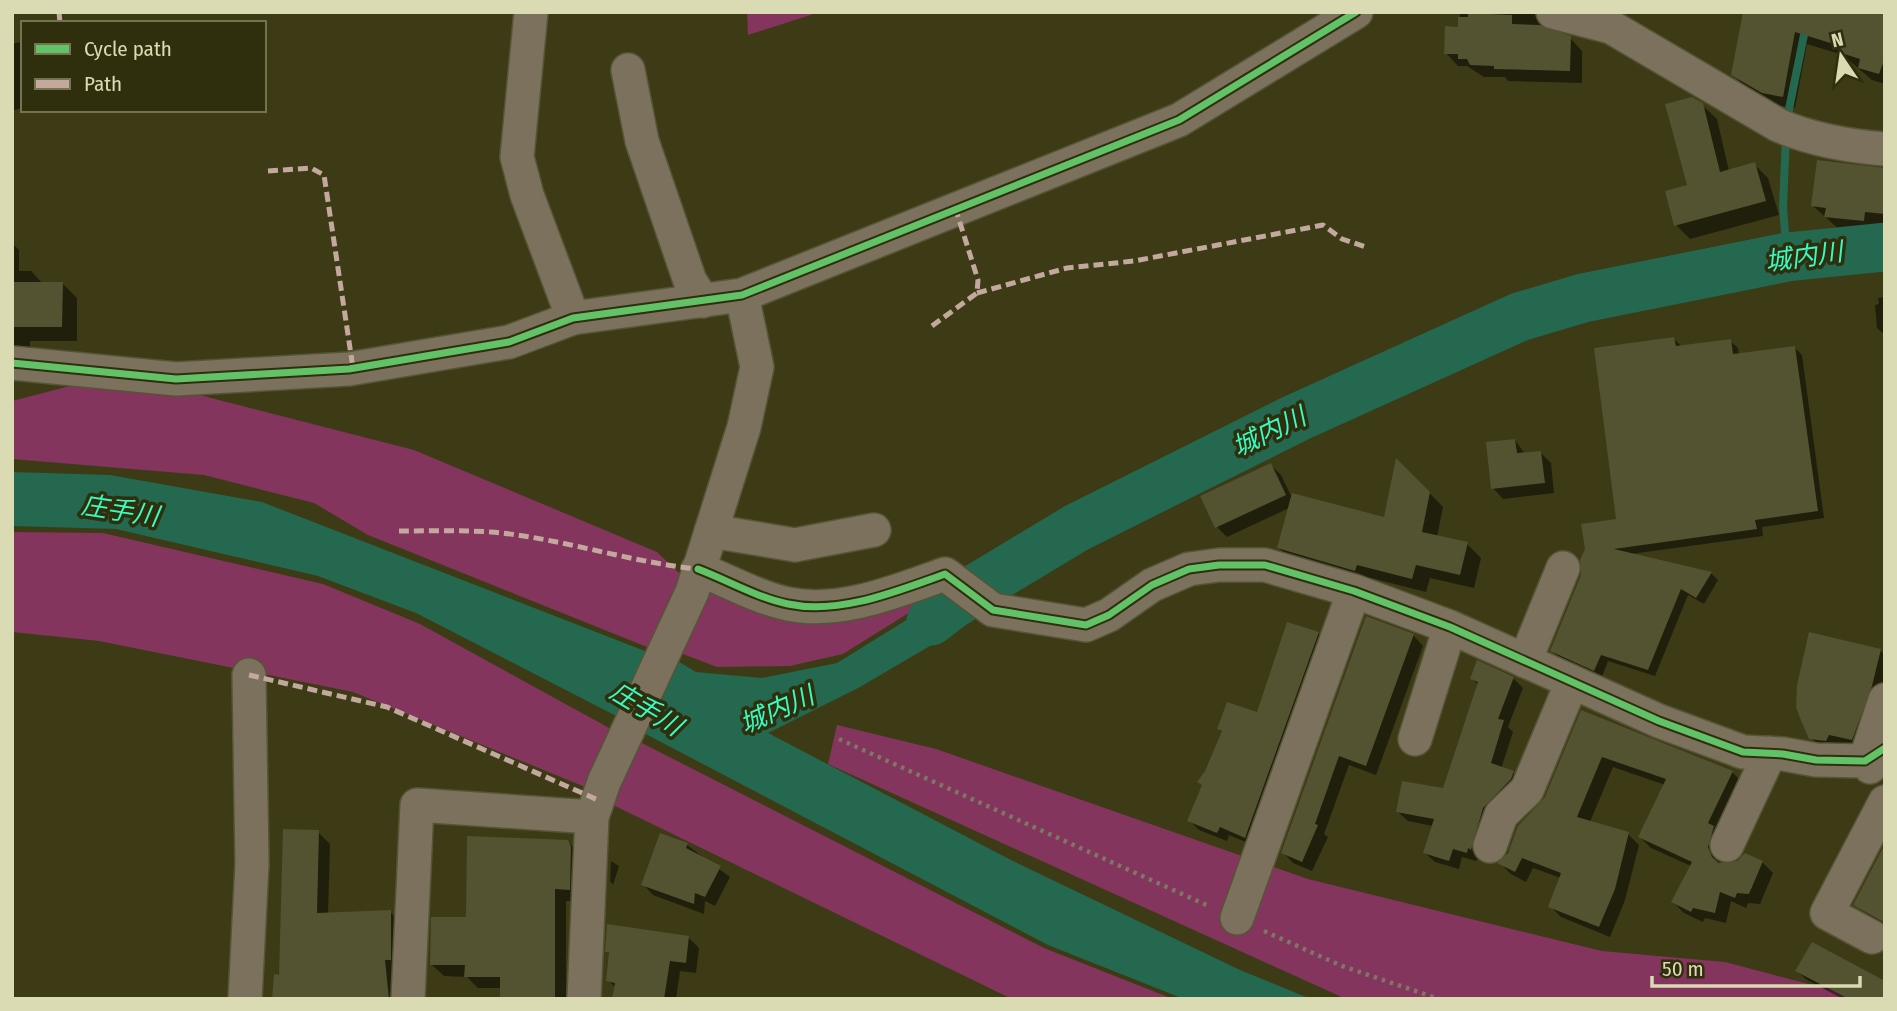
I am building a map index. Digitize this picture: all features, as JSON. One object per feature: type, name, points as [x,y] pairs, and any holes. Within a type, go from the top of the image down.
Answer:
[{"type":"street","points":[[531,12],[517,157],[527,195],[573,318]]},
{"type":"street","points":[[12,363],[176,379],[349,369],[509,342],[573,318],[742,295],[1179,120],[1356,12]]},
{"type":"street","points":[[1553,12],[1611,27],[1788,130],[1851,146],[1885,149]]},
{"type":"street","points":[[628,70],[642,141],[690,281],[703,301]]},
{"type":"street","points":[[584,999],[592,817],[604,782],[695,580],[744,427],[757,367],[742,295]]},
{"type":"street","points":[[711,531],[794,545],[874,530]]},
{"type":"street","points":[[695,580],[788,604],[829,607],[900,590],[945,574],[993,610],[1086,625],[1109,615],[1152,585],[1189,569],[1219,565],[1265,565],[1354,591],[1450,627],[1659,721],[1743,752],[1878,765],[1885,700]]},
{"type":"street","points":[[1525,661],[1563,568]]},
{"type":"street","points":[[1237,918],[1354,591]]},
{"type":"street","points":[[1415,739],[1450,627]]},
{"type":"street","points":[[246,999],[252,864],[249,675]]},
{"type":"street","points":[[1490,846],[1501,815],[1527,790],[1572,682]]},
{"type":"street","points":[[1727,845],[1770,753]]},
{"type":"street","points":[[1871,937],[1827,913],[1885,802]]},
{"type":"street","points":[[408,999],[417,804],[592,817]]},
{"type":"path","points":[[839,739],[1342,966],[1439,999]]},
{"type":"shaded area","points":[[747,12],[820,12],[748,35]]},
{"type":"shaded area","points":[[93,380],[184,391],[414,450],[657,552],[681,575],[652,649],[368,535],[314,503],[204,475],[12,459],[12,401]]},
{"type":"shaded area","points":[[12,532],[103,533],[323,584],[420,624],[611,729],[590,789],[353,692],[99,641],[12,632]]},
{"type":"shaded area","points":[[705,583],[780,609],[947,589],[843,654],[790,666],[717,667],[675,651]]},
{"type":"shaded area","points":[[837,725],[936,749],[1308,879],[1602,951],[1725,962],[1866,999],[1346,999],[828,764]]},
{"type":"shaded area","points":[[636,740],[1044,948],[1173,999],[1012,999],[609,803]]},
{"type":"water","name":"庄手川","points":[[12,472],[110,475],[262,502],[650,653],[624,720],[416,613],[318,576],[116,529],[12,526]]},
{"type":"water","points":[[955,590],[981,616],[860,687],[768,733],[1011,860],[1240,970],[1311,999],[1184,999],[1048,945],[640,731],[676,660],[696,672],[762,678],[837,663]]},
{"type":"building","points":[[1743,12],[1885,12],[1885,58],[1879,74],[1858,68],[1860,59],[1838,52],[1840,46],[1795,32],[1783,97],[1762,93],[1731,75]]},
{"type":"building","points":[[1468,13],[1512,15],[1512,24],[1539,25],[1571,36],[1570,71],[1494,69],[1494,66],[1470,65],[1467,59],[1458,59],[1458,54],[1444,54],[1445,26],[1458,27],[1458,17],[1468,17]]},
{"type":"building","points":[[1692,97],[1703,103],[1720,172],[1755,162],[1766,201],[1674,226],[1665,191],[1687,185],[1665,104]]},
{"type":"building","points":[[1817,160],[1885,168],[1885,214],[1865,212],[1864,221],[1824,217],[1826,208],[1811,206]]},
{"type":"building","points":[[12,282],[63,282],[62,327],[12,327]]},
{"type":"building","points":[[1674,337],[1676,346],[1731,339],[1733,354],[1795,346],[1818,511],[1755,520],[1757,529],[1614,549],[1712,572],[1696,598],[1681,589],[1648,670],[1601,655],[1594,671],[1550,651],[1581,575],[1580,560],[1585,549],[1581,524],[1616,519],[1594,348]]},
{"type":"building","points":[[1515,439],[1517,453],[1541,451],[1545,483],[1491,489],[1486,442]]},
{"type":"building","points":[[1396,458],[1430,492],[1422,532],[1468,542],[1460,575],[1416,565],[1412,579],[1357,565],[1355,571],[1277,548],[1292,493],[1384,517]]},
{"type":"building","points":[[1271,463],[1286,495],[1215,528],[1200,496]]},
{"type":"building","points":[[1366,616],[1414,634],[1366,766],[1339,756],[1315,824],[1318,825],[1302,862],[1281,853]]},
{"type":"building","points":[[1287,622],[1319,632],[1245,838],[1220,827],[1217,833],[1187,821],[1202,785],[1197,782],[1205,771],[1222,731],[1217,729],[1227,702],[1257,712]]},
{"type":"building","points":[[1809,632],[1881,649],[1872,686],[1852,740],[1829,735],[1826,741],[1809,739],[1800,718],[1796,707],[1797,685]]},
{"type":"building","points":[[1477,660],[1514,677],[1498,719],[1504,720],[1491,763],[1514,771],[1511,779],[1483,808],[1471,850],[1468,848],[1467,853],[1453,849],[1449,861],[1423,853],[1434,819],[1396,812],[1402,781],[1443,788],[1478,682],[1470,679]]},
{"type":"building","points":[[1581,710],[1733,771],[1708,823],[1714,826],[1708,847],[1712,857],[1719,863],[1737,861],[1745,853],[1763,861],[1749,894],[1737,893],[1735,898],[1720,892],[1715,913],[1693,908],[1691,912],[1671,902],[1692,862],[1638,837],[1666,779],[1602,757],[1577,817],[1629,832],[1615,889],[1599,927],[1548,907],[1561,873],[1522,858],[1515,872],[1497,863],[1508,853],[1518,826],[1545,797]]},
{"type":"building","points":[[283,829],[319,830],[317,913],[391,910],[391,960],[385,960],[389,999],[272,999],[274,974],[279,975]]},
{"type":"building","points":[[660,833],[688,843],[686,848],[721,866],[705,897],[695,893],[694,904],[641,885]]},
{"type":"building","points":[[467,836],[568,840],[571,847],[570,890],[555,889],[555,999],[500,999],[500,977],[464,977],[465,965],[430,965],[431,917],[466,917]]},
{"type":"building","points":[[1885,844],[1885,923],[1853,905]]},
{"type":"building","points":[[607,924],[689,936],[686,963],[670,961],[664,999],[612,999],[615,983],[606,981],[609,952],[605,952]]},
{"type":"building","points":[[1812,942],[1885,981],[1885,999],[1849,999],[1795,971]]},
{"type":"waterway","points":[[1787,119],[1806,25]]},
{"type":"waterway","points":[[1786,135],[1783,207],[1787,257]]},
{"type":"waterway","name":"城内川","points":[[931,621],[963,596],[1076,528],[1296,418],[1519,317],[1583,298],[1787,257],[1885,247]]},
{"type":"marked path","points":[[59,12],[60,21]]},
{"type":"marked path","points":[[268,171],[311,168],[324,175],[353,368]]},
{"type":"marked path","points":[[932,326],[977,293],[978,280],[956,210]]},
{"type":"marked path","points":[[977,293],[1067,268],[1134,261],[1323,225],[1342,239],[1366,247]]},
{"type":"marked path","points":[[399,531],[479,531],[517,535],[698,569]]},
{"type":"marked path","points":[[249,675],[387,707],[598,800]]},
{"type":"cycle path","points":[[12,363],[176,379],[349,369],[509,342],[573,318],[742,295],[1179,120],[1356,12]]},
{"type":"cycle path","points":[[698,569],[765,598],[808,607],[868,600],[945,574],[993,610],[1086,625],[1109,615],[1152,585],[1189,569],[1219,565],[1265,565],[1354,591],[1450,627],[1659,721],[1743,752],[1783,754],[1816,760],[1865,761],[1885,748]]}]
